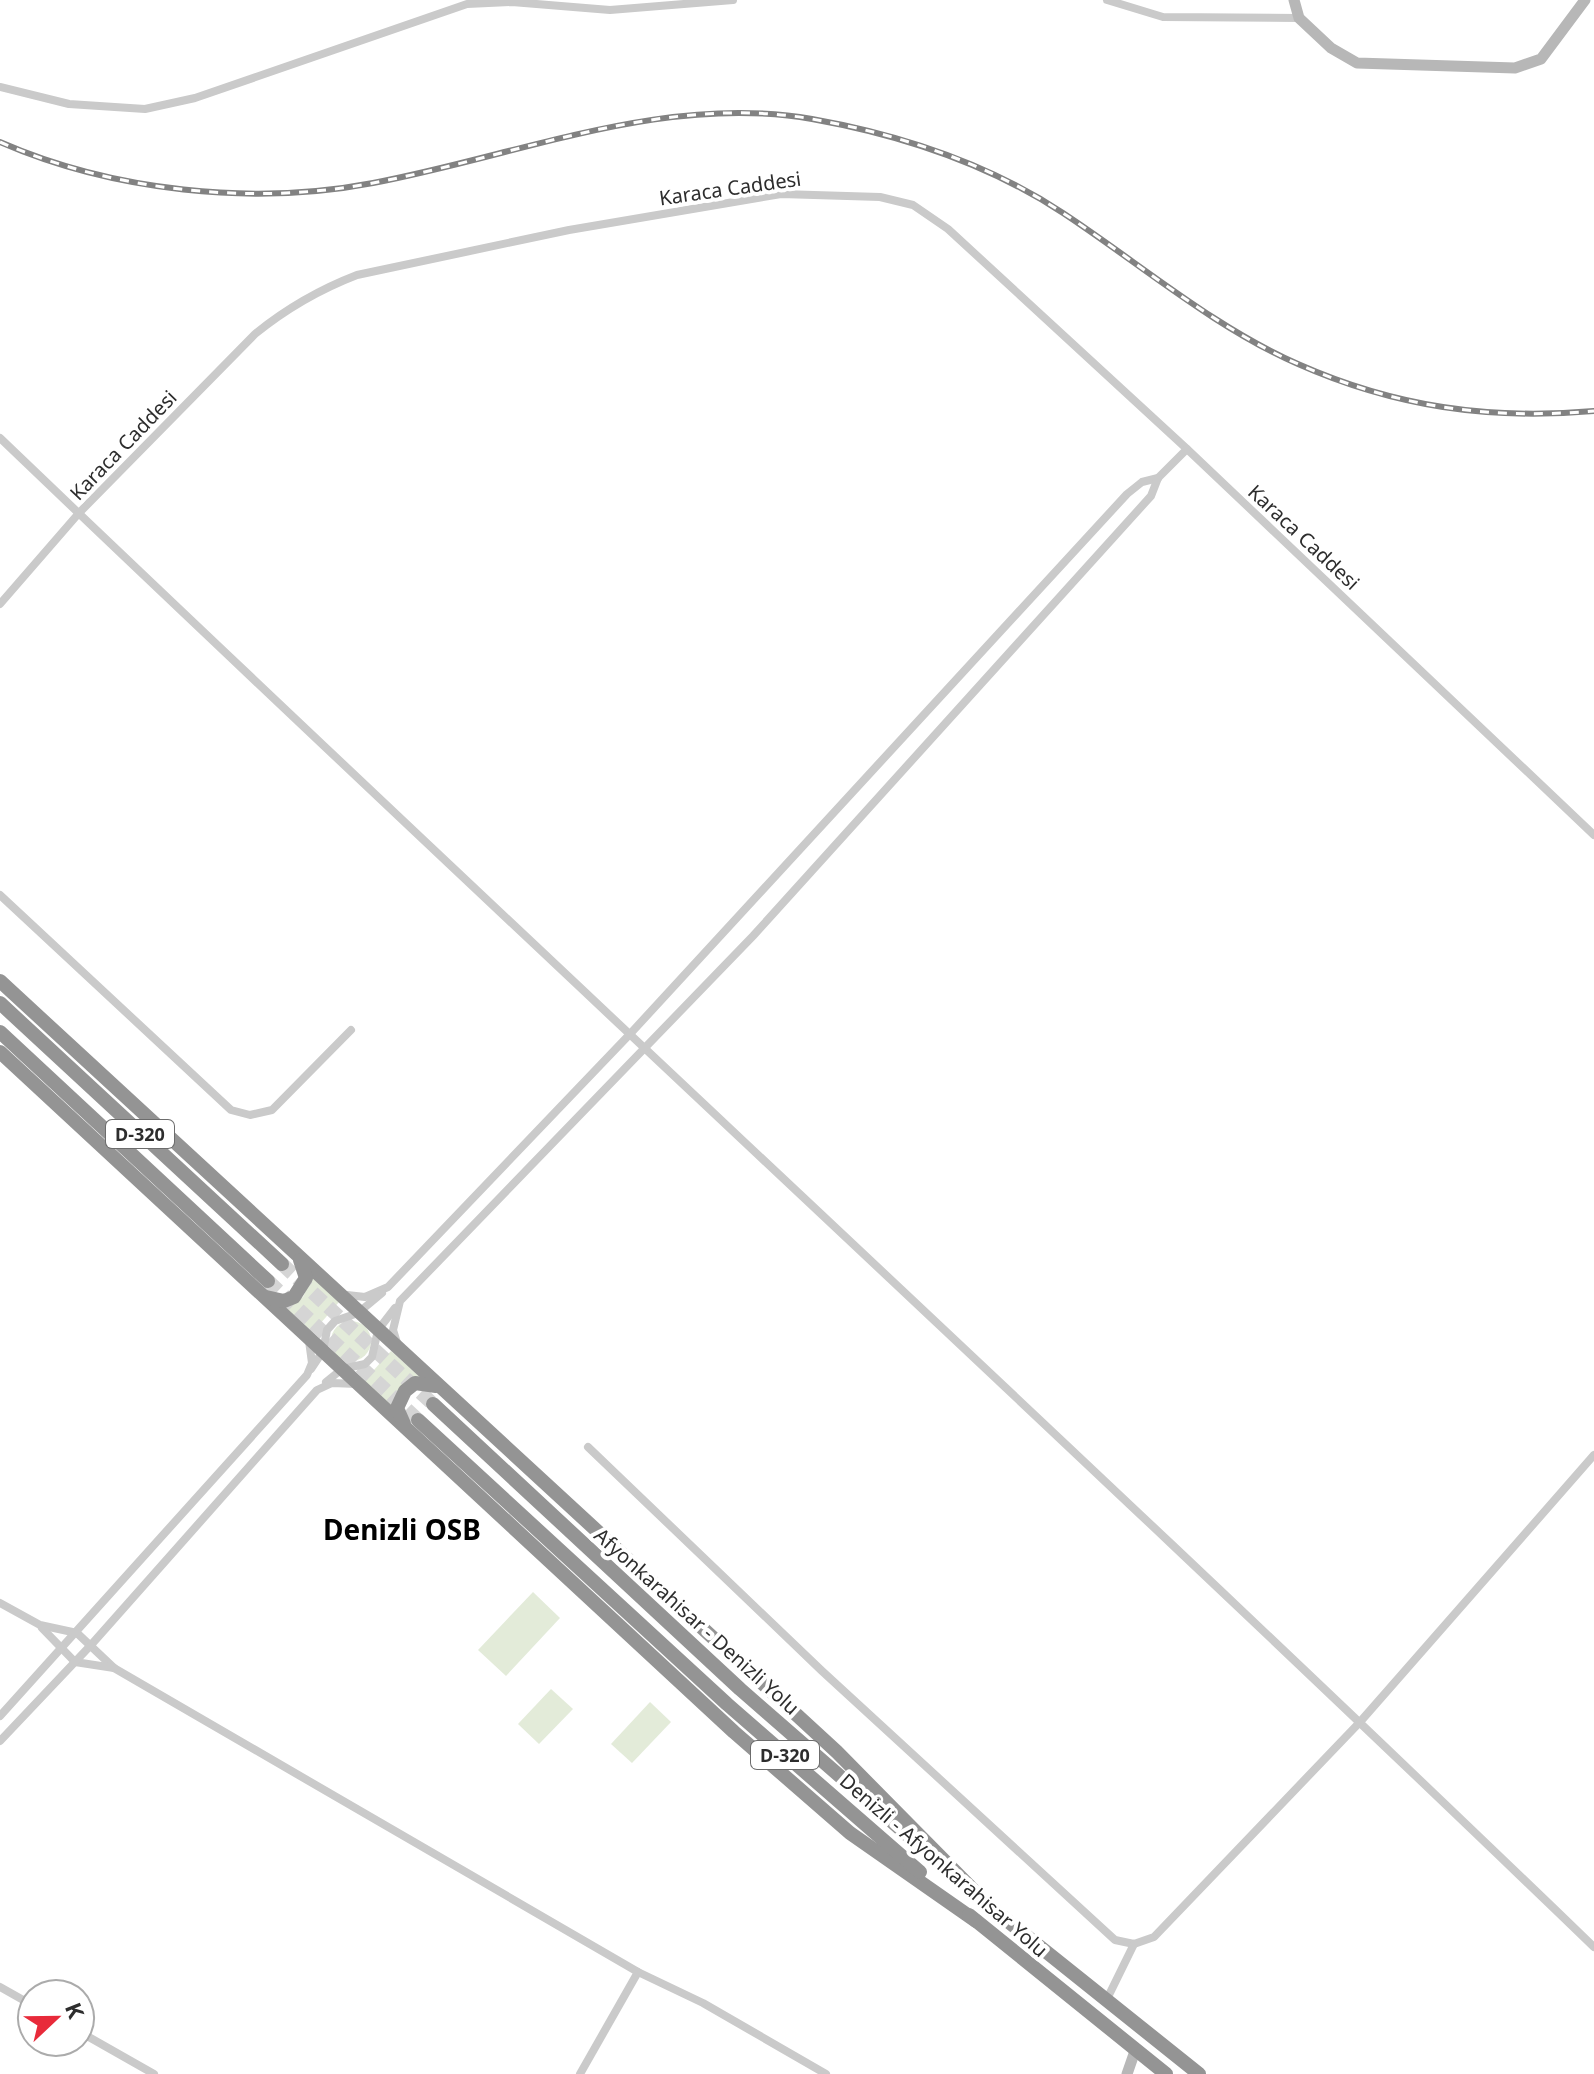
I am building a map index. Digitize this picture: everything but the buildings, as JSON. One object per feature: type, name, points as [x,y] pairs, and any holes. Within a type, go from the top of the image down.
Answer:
[{"type":"highway","points":[[0,981],[837,1752],[991,1908]]},
{"type":"highway","name":"D-320","points":[[0,1003],[282,1264]]},
{"type":"highway","name":"D-320","points":[[0,1032],[268,1281]]},
{"type":"highway","points":[[0,1052],[342,1369]]},
{"type":"highway","points":[[265,1297],[284,1301],[301,1289],[306,1278],[299,1257]]},
{"type":"highway","name":"Denizli - Afyonkarahisar Yolu","points":[[342,1369],[412,1424],[976,1921],[1163,2073]]},
{"type":"highway","points":[[412,1424],[397,1408],[405,1391],[415,1383],[440,1387]]},
{"type":"highway","name":"Afyonkarahisar - Denizli Yolu","points":[[433,1404],[740,1689],[991,1908],[1199,2074]]},
{"type":"street","points":[[0,87],[69,104],[145,109],[195,98],[467,4],[512,2],[610,10],[733,0]]},
{"type":"street","points":[[1107,0],[1163,17],[1299,18]]},
{"type":"street","points":[[1294,0],[1299,18],[1331,48],[1357,63],[1515,68],[1541,59],[1585,0]]},
{"type":"street","name":"Karaca Caddesi","points":[[0,604],[79,513],[255,334],[285,310],[321,289],[357,275],[569,230],[781,194],[880,197],[913,205],[948,229],[1187,449],[1594,835]]},
{"type":"street","points":[[0,438],[1360,1722],[1594,1947]]},
{"type":"street","points":[[0,1741],[91,1645],[317,1390],[342,1369],[365,1364],[372,1357],[378,1330],[400,1301],[753,936],[1151,496],[1158,478],[1187,449]]},
{"type":"street","points":[[0,1716],[307,1375],[323,1351],[327,1330],[335,1321],[358,1313],[388,1287],[630,1034],[1055,569],[1127,494],[1142,482],[1158,478]]},
{"type":"street","points":[[0,895],[231,1110],[250,1115],[272,1110],[351,1030]]},
{"type":"street","points":[[338,1293],[365,1297],[388,1287]]},
{"type":"street","points":[[399,1349],[393,1330],[400,1301]]},
{"type":"street","points":[[307,1375],[312,1363],[308,1337]]},
{"type":"street","points":[[317,1390],[332,1383],[358,1384]]},
{"type":"street","points":[[588,1447],[822,1671],[1115,1940],[1134,1944],[1154,1937],[1360,1722],[1594,1455]]},
{"type":"street","points":[[0,1603],[40,1625],[77,1633],[114,1668],[638,1972],[703,2003],[826,2074]]},
{"type":"street","points":[[40,1625],[75,1662],[114,1668]]},
{"type":"street","points":[[1106,2001],[1134,1944]]},
{"type":"street","points":[[580,2074],[638,1972]]},
{"type":"street","points":[[96,2041],[154,2074]]},
{"type":"street","points":[[1127,2074],[1135,2051]]},
{"type":"green space","points":[[312,1277],[339,1302],[313,1332],[286,1308],[303,1297]]},
{"type":"green space","points":[[351,1321],[365,1327],[371,1341],[365,1355],[351,1361],[337,1355],[331,1341],[337,1327]]},
{"type":"green space","points":[[391,1351],[420,1377],[392,1407],[364,1381]]},
{"type":"green space","points":[[533,1592],[560,1618],[506,1676],[478,1650]]},
{"type":"green space","points":[[551,1689],[573,1709],[539,1744],[518,1724]]},
{"type":"green space","points":[[650,1702],[671,1722],[632,1763],[611,1744]]},
{"type":"tunnel","points":[[282,1264],[433,1404]]},
{"type":"tunnel","points":[[268,1281],[418,1420]]},
{"type":"railway","points":[[0,142],[43,159],[136,183],[184,190],[280,193],[373,183],[591,131],[646,121],[701,114],[757,113],[812,119],[911,143],[1004,179],[1063,213],[1207,314],[1267,349],[1334,379],[1370,391],[1443,407],[1517,414],[1594,411]]},
{"type":"district","name":"Denizli OSB","points":[[402,1529]]}]
